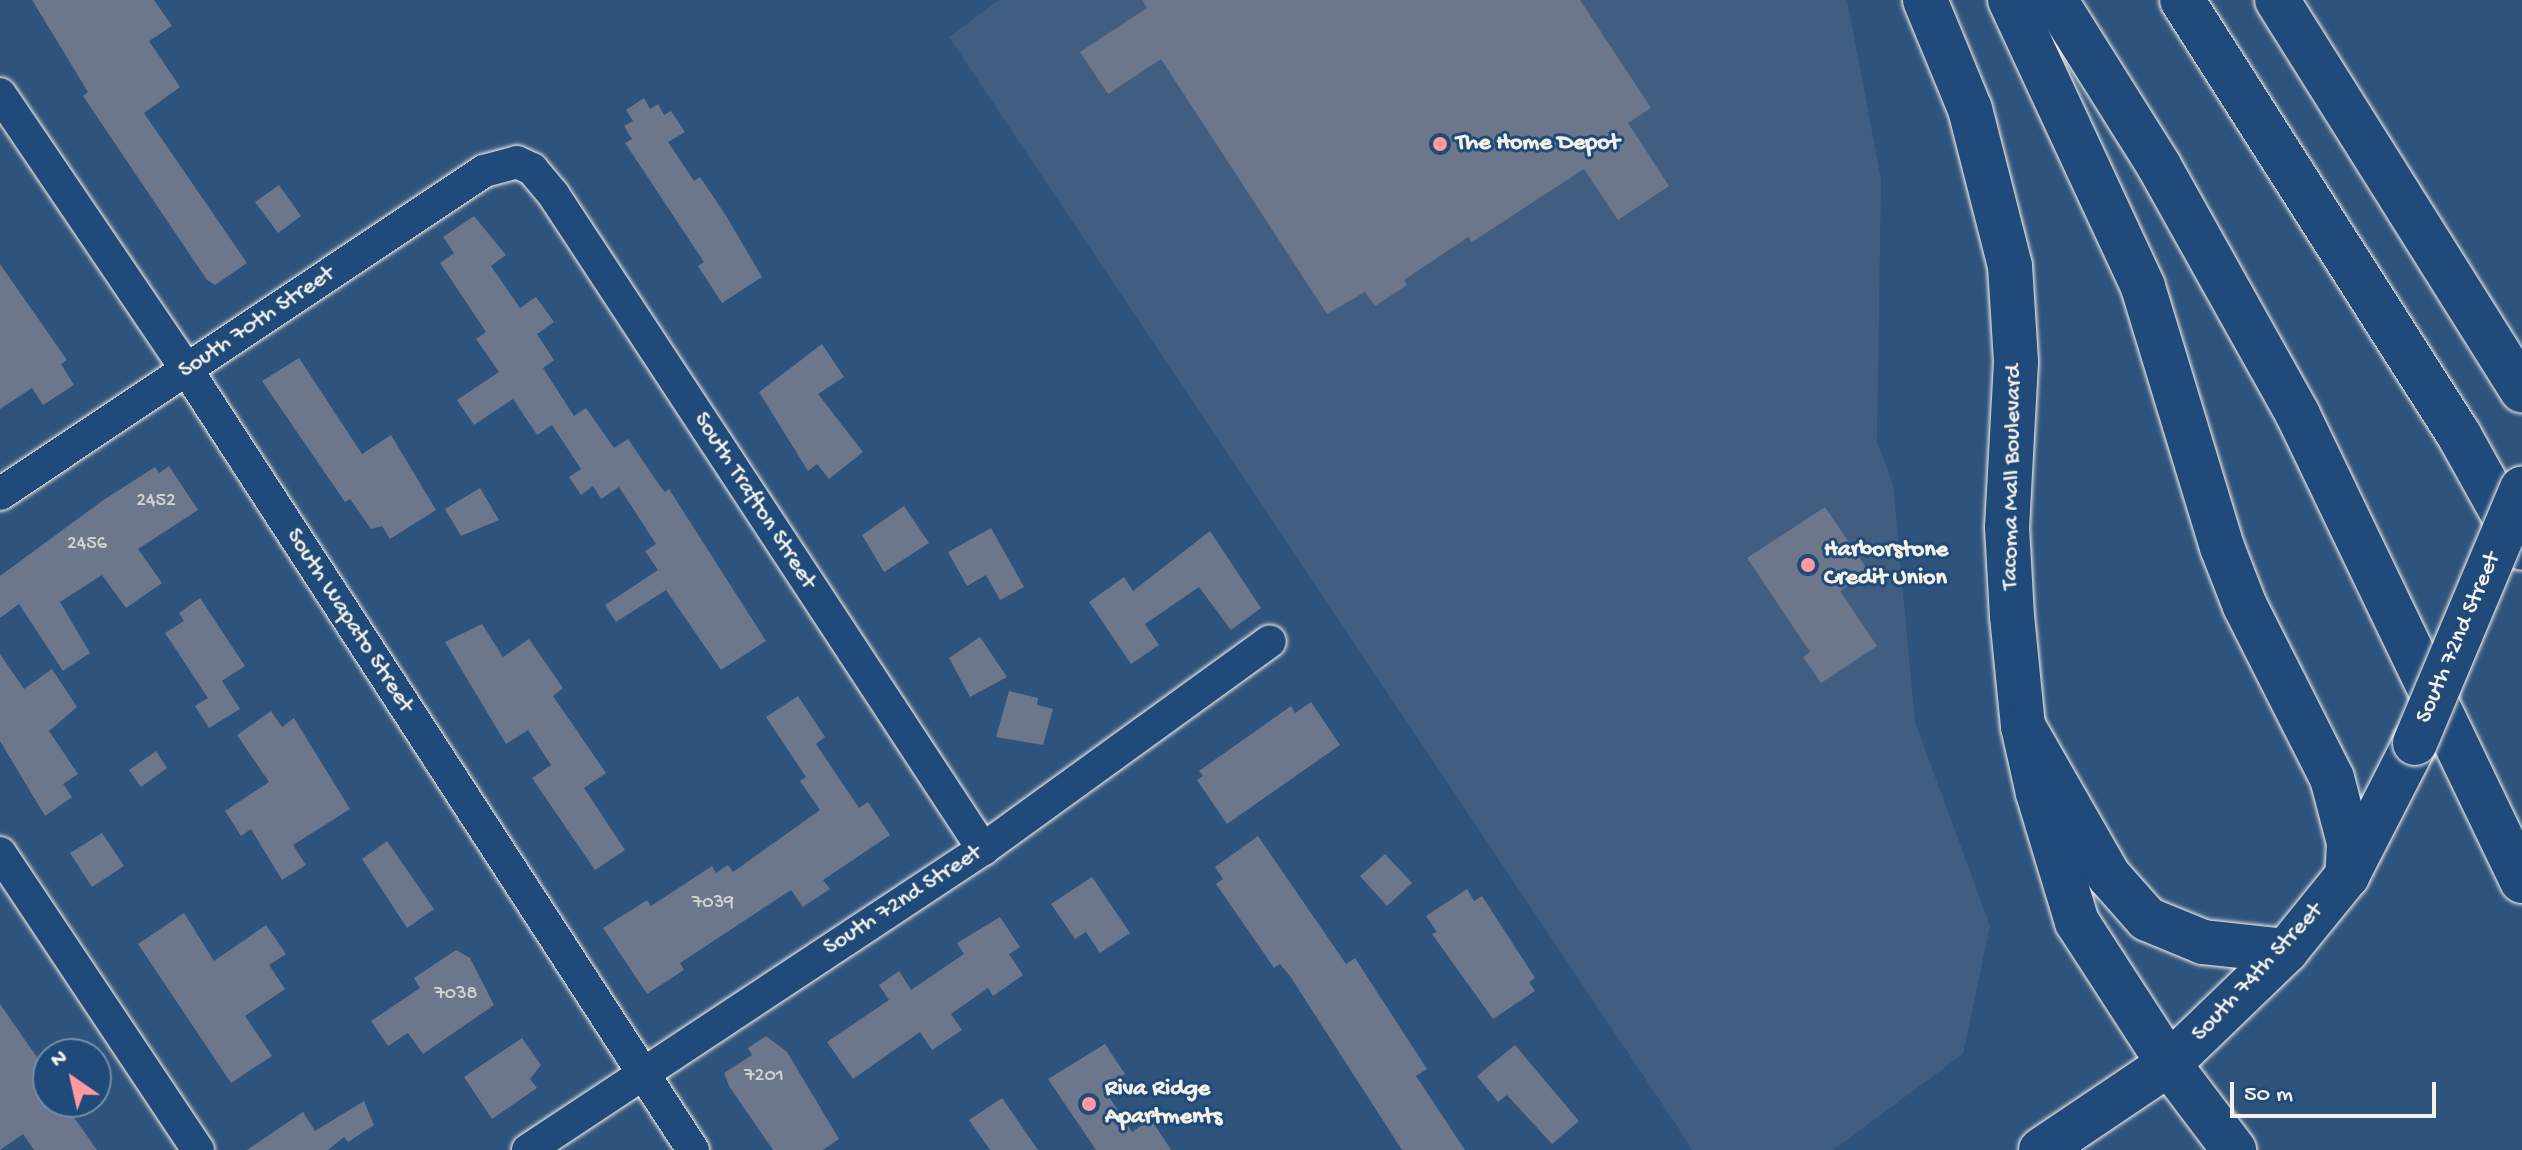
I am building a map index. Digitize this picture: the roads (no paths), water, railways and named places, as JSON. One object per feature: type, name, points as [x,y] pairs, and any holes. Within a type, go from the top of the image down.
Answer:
[{"type":"main road","name":"Tacoma Mall Boulevard","points":[[1925,0],[1970,109],[2010,266],[2016,362],[2007,527],[2023,726],[2049,841],[2077,922],[2169,1064],[2234,1150]]},
{"type":"main road","points":[[2010,0],[2143,287],[2222,547],[2245,606],[2332,778],[2349,843],[2347,876]]},
{"type":"main road","points":[[2055,0],[2159,166],[2298,415],[2522,881]]},
{"type":"main road","points":[[2182,0],[2459,435],[2522,548]]},
{"type":"main road","points":[[2277,0],[2522,390]]},
{"type":"main road","name":"South 72nd Street","points":[[2415,743],[2522,489]]},
{"type":"main road","points":[[2023,726],[2109,876],[2147,919],[2184,938],[2240,950],[2286,951]]},
{"type":"main road","name":"South 74th Street","points":[[2041,1150],[2169,1064],[2286,951],[2347,876],[2415,743]]},
{"type":"street","name":"South Wapato Street","points":[[0,94],[187,370],[693,1150]]},
{"type":"street","name":"South 70th Street","points":[[0,494],[484,171],[517,162]]},
{"type":"street","name":"South Trafton Street","points":[[517,162],[532,169],[553,194],[983,849]]},
{"type":"street","name":"South 72nd Street","points":[[528,1150],[983,849],[1270,641]]},
{"type":"street","points":[[0,853],[198,1150]]},
{"type":"place","name":"The Home Depot","points":[[1440,144]]},
{"type":"place","name":"Harborstone Credit Union","points":[[1808,565]]},
{"type":"place","name":"Riva Ridge Apartments","points":[[1089,1104]]}]
